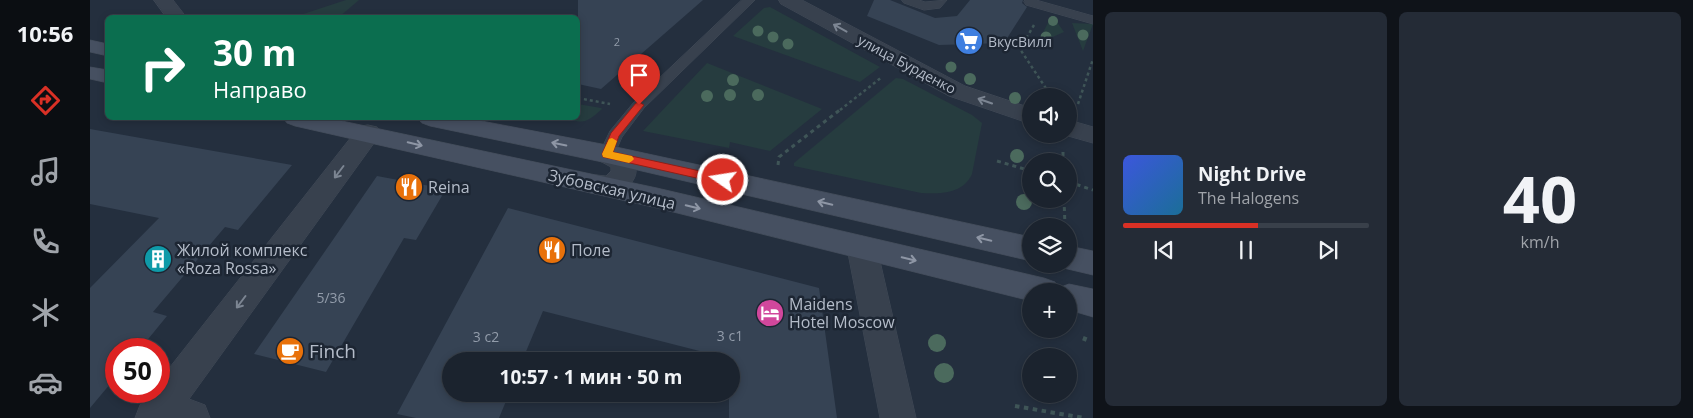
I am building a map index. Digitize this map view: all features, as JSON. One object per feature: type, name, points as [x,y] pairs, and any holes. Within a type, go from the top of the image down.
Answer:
[{"type":"main road","points":[[90,46],[105,49]]},
{"type":"main road","points":[[90,73],[105,76]]},
{"type":"main road","name":"Зубовская улица","points":[[305,120],[596,185],[1022,286]]},
{"type":"main road","name":"Зубовская улица","points":[[440,120],[607,154],[1022,247]]},
{"type":"main road","points":[[1077,260],[1093,263]]},
{"type":"main road","points":[[1077,299],[1093,302]]},
{"type":"street","points":[[163,0],[176,15]]},
{"type":"street","name":"улица Бурденко","points":[[788,0],[950,87],[1022,113]]},
{"type":"street","points":[[1077,121],[1093,135]]},
{"type":"street","points":[[168,414],[368,133]]},
{"type":"street","points":[[596,185],[612,184],[621,178],[624,173],[624,165],[620,160],[607,154]]},
{"type":"street","points":[[862,248],[898,418]]},
{"type":"lane","points":[[607,154],[615,135],[639,105],[749,0]]},
{"type":"lane","points":[[908,0],[924,6],[936,5],[941,0]]},
{"type":"lane","points":[[1030,2],[1093,20]]},
{"type":"path","points":[[1020,49],[1046,88]]},
{"type":"path","points":[[1077,106],[1093,59]]},
{"type":"path","points":[[778,168],[779,157],[885,75]]},
{"type":"path","points":[[580,98],[613,105]]},
{"type":"path","points":[[997,161],[1022,168]]},
{"type":"path","points":[[1077,185],[1093,190]]},
{"type":"path","points":[[1015,406],[1084,418]]},
{"type":"green space","points":[[346,0],[359,0],[341,15],[300,15]]},
{"type":"green space","points":[[770,7],[880,67],[860,82],[733,36],[764,8]]},
{"type":"green space","points":[[1052,15],[1064,32],[1037,44]]},
{"type":"green space","points":[[1072,23],[1093,24],[1083,51]]},
{"type":"green space","points":[[707,63],[822,109],[770,151],[730,142],[729,148],[643,131]]},
{"type":"green space","points":[[896,78],[903,79],[972,115],[982,123],[972,174],[963,186],[943,193],[921,193],[794,166],[794,163]]},
{"type":"green space","points":[[580,104],[602,109],[591,118],[579,121],[573,120],[580,120]]},
{"type":"building","points":[[578,0],[703,0],[601,89],[580,84],[580,15],[578,15]]},
{"type":"building","points":[[874,0],[890,0],[935,18],[957,16],[970,0],[1023,0],[1022,3],[1027,7],[1004,43],[939,45],[867,16]]},
{"type":"building","name":"Жилой комплекс «Roza Rossa»","points":[[90,129],[292,165],[238,230],[225,227],[153,312],[167,316],[149,338],[105,338],[105,390],[90,408],[90,288],[159,218],[90,204]]},
{"type":"building","points":[[377,176],[446,189],[416,240],[404,238],[326,372],[254,354]]},
{"type":"building","points":[[508,208],[819,288],[837,418],[729,418],[729,402],[740,402],[740,352],[704,352],[543,311],[526,352],[442,352],[442,402],[506,402],[499,418],[416,418],[397,414]]},
{"type":"slow traffic","points":[[612,141],[607,154],[629,159]]},
{"type":"place","name":"ВкусВилл","points":[[969,41]]},
{"type":"place","name":"Reina","points":[[409,187]]},
{"type":"place","name":"Поле","points":[[552,250]]},
{"type":"place","name":"Жилой комплекс «Roza Rossa»","points":[[158,259]]},
{"type":"place","name":"Maidens Hotel Moscow","points":[[770,313]]},
{"type":"place","name":"Finch","points":[[290,351]]},
{"type":"route","points":[[639,105],[615,135],[607,154],[723,180]]}]
